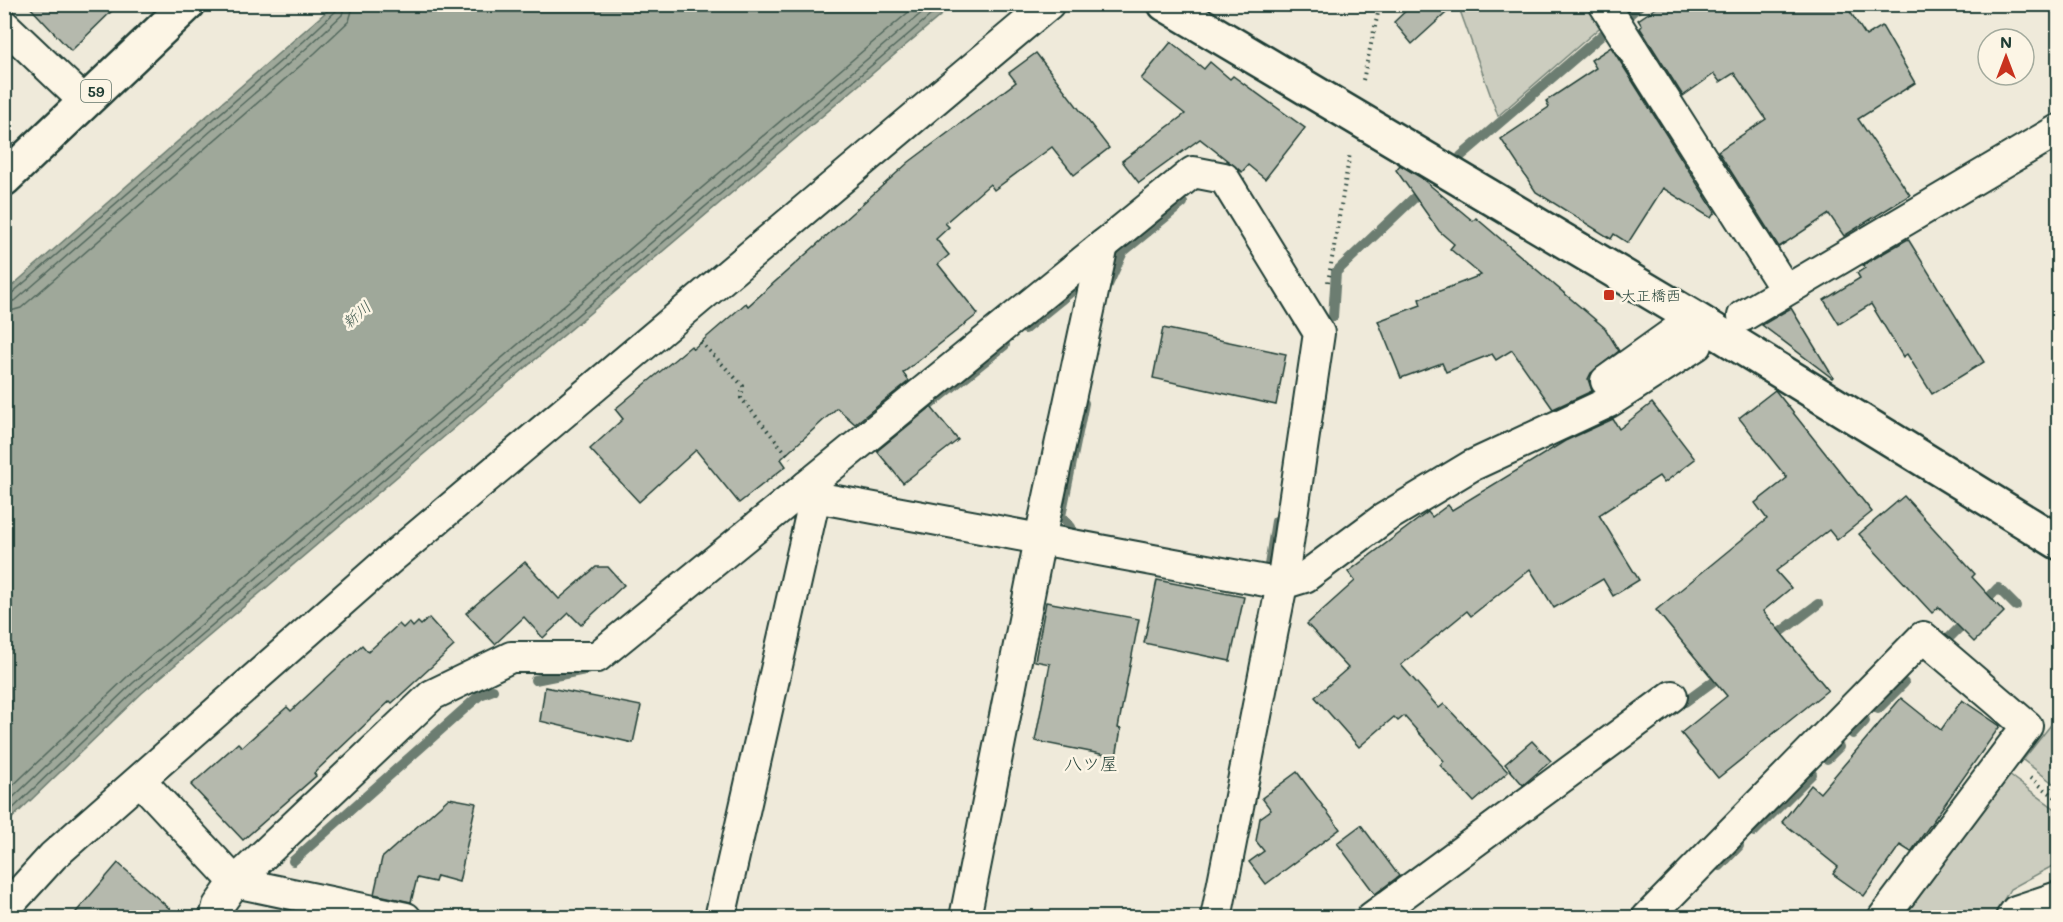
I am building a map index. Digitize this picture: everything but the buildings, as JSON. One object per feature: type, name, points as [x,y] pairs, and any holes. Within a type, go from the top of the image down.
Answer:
[{"type":"street","name":"59","points":[[4,179],[188,4]]},
{"type":"street","points":[[4,910],[53,855],[390,559],[1049,4]]},
{"type":"street","points":[[1165,4],[1696,332],[2058,542]]},
{"type":"street","points":[[1604,4],[1785,289]]},
{"type":"street","points":[[4,25],[85,102]]},
{"type":"street","points":[[1743,316],[1785,289],[2058,130]]},
{"type":"street","points":[[217,906],[432,695],[511,657],[597,657],[811,488],[1193,171],[1224,178],[1319,333],[1282,584],[1216,918]]},
{"type":"street","points":[[965,918],[1040,539],[1103,245]]},
{"type":"street","points":[[811,488],[1040,539],[1282,584],[1305,577],[1383,519],[1471,466],[1589,411],[1599,386],[1696,332]]},
{"type":"street","points":[[720,918],[811,488]]},
{"type":"street","points":[[1647,918],[1923,637],[2027,726],[1883,918]]},
{"type":"street","points":[[1371,918],[1672,696]]},
{"type":"street","points":[[140,780],[217,906]]},
{"type":"street","points":[[2011,918],[2016,911],[2058,897]]},
{"type":"street","points":[[217,906],[406,918]]},
{"type":"path","points":[[1362,81],[1380,4]]},
{"type":"path","points":[[1319,333],[1350,148]]},
{"type":"path","points":[[678,317],[743,386],[741,399],[811,488]]},
{"type":"shaded area","points":[[1458,5],[1592,5],[1605,23],[1498,116]]},
{"type":"shaded area","points":[[2058,716],[2058,787],[2023,760]]},
{"type":"shaded area","points":[[2009,775],[2058,811],[2058,863],[2010,889],[1994,917],[1904,917]]},
{"type":"water","name":"新川","points":[[334,5],[953,5],[142,693],[5,825],[5,292]]},
{"type":"waterway","points":[[1628,16],[1641,4]]},
{"type":"waterway","points":[[1461,156],[1609,29]]},
{"type":"waterway","points":[[1333,317],[1336,272],[1414,198]]},
{"type":"waterway","points":[[1108,285],[1123,252],[1183,203]]},
{"type":"waterway","points":[[1025,329],[1072,291]]},
{"type":"waterway","points":[[921,412],[1005,345]]},
{"type":"waterway","points":[[1071,527],[1061,516],[1084,403]]},
{"type":"waterway","points":[[1269,565],[1276,521]]},
{"type":"waterway","points":[[1981,606],[1998,588],[2016,606]]},
{"type":"waterway","points":[[1770,640],[1818,604]]},
{"type":"waterway","points":[[1948,639],[1968,619]]},
{"type":"waterway","points":[[535,680],[590,669]]},
{"type":"waterway","points":[[1685,702],[1726,672]]},
{"type":"waterway","points":[[1878,709],[1904,683]]},
{"type":"waterway","points":[[293,861],[480,695],[493,690]]},
{"type":"waterway","points":[[1853,734],[1865,721]]},
{"type":"waterway","points":[[1827,759],[1839,747]]},
{"type":"waterway","points":[[1754,832],[1812,774]]},
{"type":"waterway","points":[[1720,866],[1739,846]]},
{"type":"place","name":"大正橋西","points":[[1609,295]]},
{"type":"district","name":"八ツ屋","points":[[1091,763]]}]
